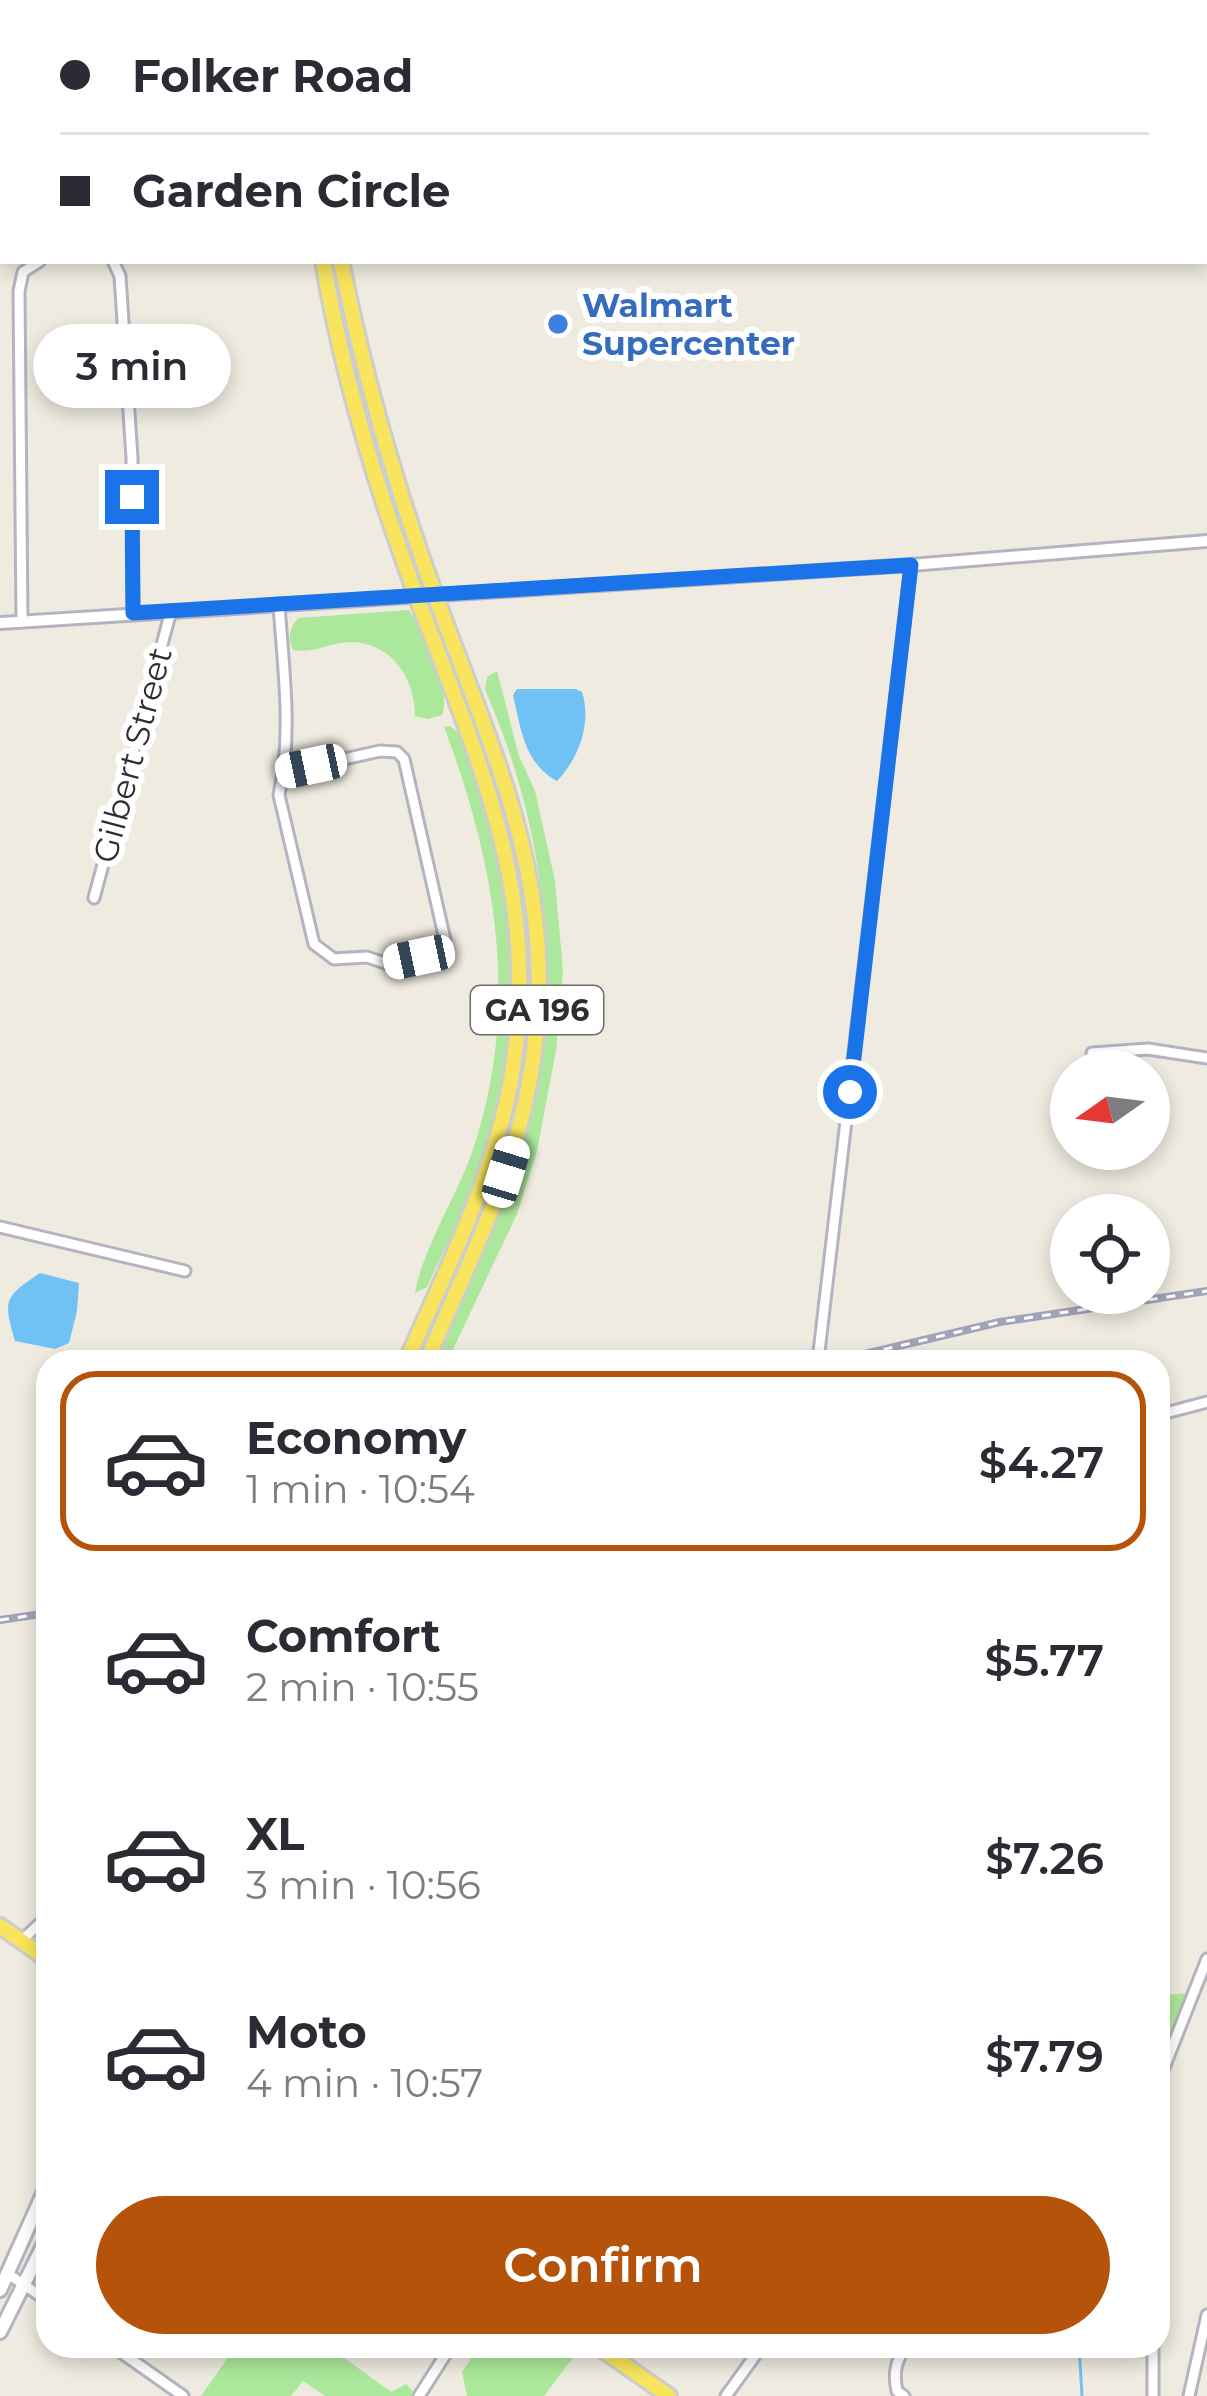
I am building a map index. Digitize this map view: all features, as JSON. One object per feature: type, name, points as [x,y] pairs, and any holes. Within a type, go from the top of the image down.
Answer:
[{"type":"main road","name":"GA 196","points":[[324,264],[369,458],[482,765],[501,826],[516,910],[520,982],[515,1054],[497,1138],[463,1232],[411,1350]]},
{"type":"main road","name":"GA 196","points":[[342,264],[376,416],[515,809],[533,896],[538,982],[533,1057],[515,1144],[431,1350]]},
{"type":"main road","points":[[0,1926],[36,1952]]},
{"type":"main road","points":[[0,2290],[36,2210]]},
{"type":"main road","points":[[0,2332],[36,2263]]},
{"type":"main road","points":[[614,2358],[668,2396]]},
{"type":"street","points":[[22,622],[19,291],[22,272],[35,264]]},
{"type":"street","points":[[115,264],[121,276],[132,458],[133,613]]},
{"type":"street","points":[[0,623],[911,565],[1207,541]]},
{"type":"street","points":[[819,1350],[911,565]]},
{"type":"street","points":[[279,604],[288,729],[286,772],[279,795],[314,944],[334,959],[367,957],[388,964],[433,956],[444,949],[404,759],[397,752],[380,751],[286,772]]},
{"type":"street","name":"Gilbert Street","points":[[94,898],[171,611]]},
{"type":"street","points":[[1170,1052],[1207,1058]]},
{"type":"street","points":[[0,1227],[185,1271]]},
{"type":"street","points":[[1170,1412],[1207,1402]]},
{"type":"street","points":[[21,1942],[36,1928]]},
{"type":"street","points":[[1170,2052],[1207,1958]]},
{"type":"street","points":[[8,2274],[36,2292]]},
{"type":"street","points":[[1189,2396],[1207,2315]]},
{"type":"street","points":[[129,2358],[183,2396]]},
{"type":"street","points":[[418,2396],[443,2358]]},
{"type":"street","points":[[726,2396],[753,2358]]},
{"type":"street","points":[[898,2358],[894,2377],[897,2391],[904,2396]]},
{"type":"street","points":[[1153,2358],[1154,2396]]},
{"type":"green space","points":[[409,610],[440,677],[442,715],[415,716],[406,676],[378,649],[351,642],[308,650],[291,646],[290,633],[298,618]]},
{"type":"green space","points":[[497,671],[519,756],[535,791],[555,881],[563,971],[556,1050],[537,1151],[517,1214],[453,1350],[440,1350],[520,1158],[543,1041],[544,921],[537,861],[507,745],[485,690],[487,677]]},
{"type":"green space","points":[[450,726],[476,767],[499,861],[511,950],[510,1039],[494,1127],[480,1170],[427,1287],[415,1293],[425,1258],[473,1149],[496,1043],[499,990],[489,884],[444,727]]},
{"type":"green space","points":[[480,735],[504,796],[520,857],[532,978],[517,1099],[481,1221],[520,1067],[526,971],[517,875]]},
{"type":"green space","points":[[1193,1993],[1170,2051],[1170,1994]]},
{"type":"green space","points":[[228,2358],[344,2358],[391,2392],[406,2384],[413,2391],[411,2396],[325,2396],[303,2381],[291,2396],[201,2396]]},
{"type":"green space","points":[[472,2358],[572,2359],[544,2396],[467,2396],[462,2372]]},
{"type":"water","points":[[517,689],[582,692],[582,739],[557,781],[537,765],[526,744],[513,695]]},
{"type":"water","points":[[40,1273],[79,1283],[69,1343],[55,1349],[15,1341],[9,1316],[13,1294]]},
{"type":"waterway","points":[[1080,2358],[1082,2396]]},
{"type":"railway","points":[[882,1350],[1000,1322],[1207,1291]]},
{"type":"railway","points":[[0,1620],[36,1615]]},
{"type":"place","name":"Walmart Supercenter","points":[[558,324]]},
{"type":"route","points":[[132,497],[133,613],[911,565],[850,1092]]}]
